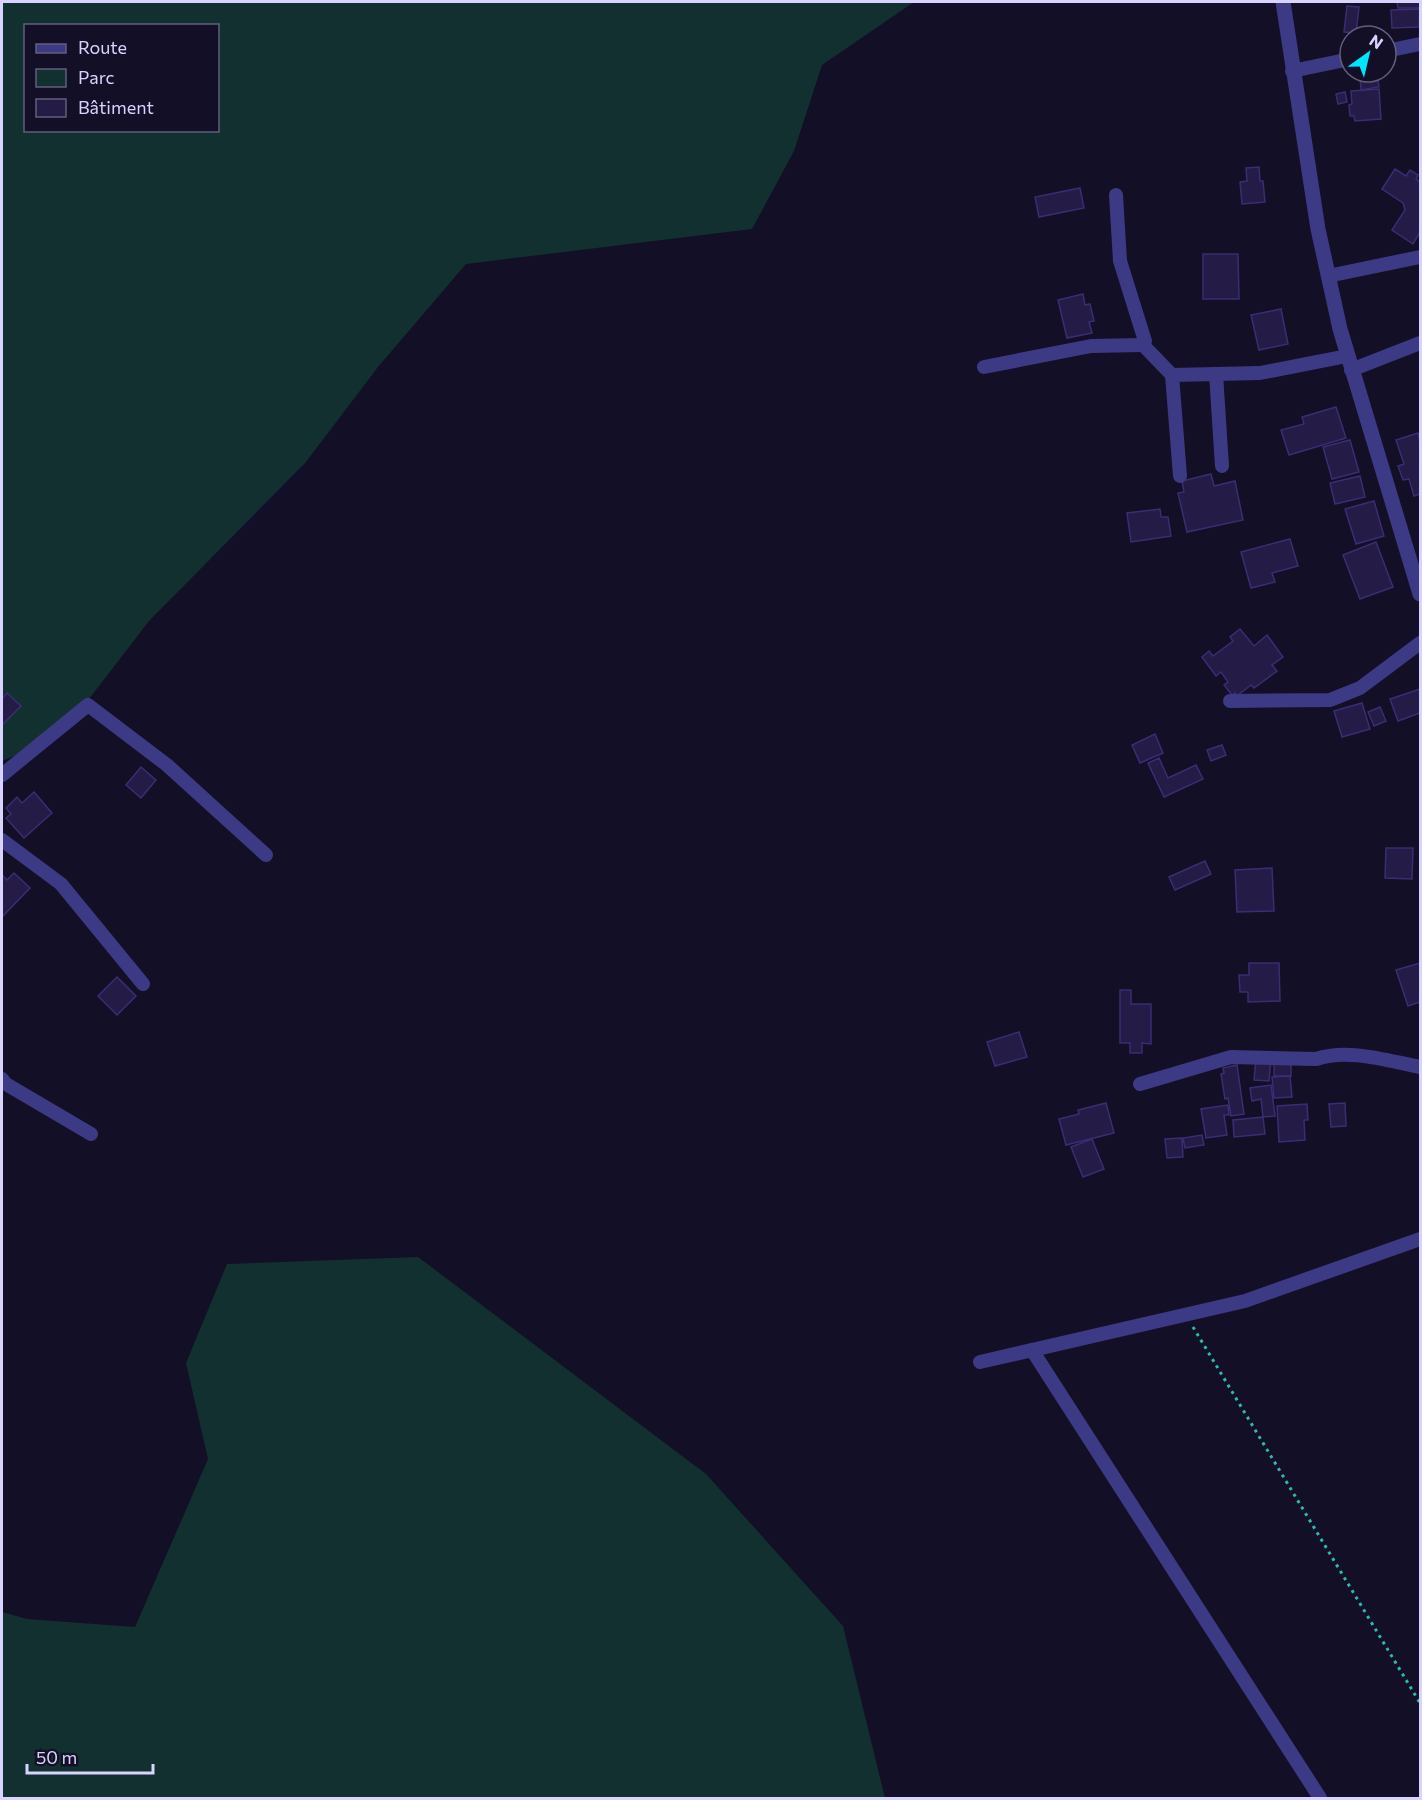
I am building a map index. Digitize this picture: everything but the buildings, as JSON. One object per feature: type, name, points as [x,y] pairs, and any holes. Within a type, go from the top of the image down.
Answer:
[{"type":"street","points":[[1283,2],[1317,229],[1349,363],[1420,594]]},
{"type":"street","points":[[1398,49],[1420,44]]},
{"type":"street","points":[[1292,71],[1338,61]]},
{"type":"street","points":[[1116,195],[1120,261],[1145,341],[1143,345]]},
{"type":"street","points":[[1328,276],[1420,257]]},
{"type":"street","points":[[1172,375],[1260,373],[1349,363],[1420,343]]},
{"type":"street","points":[[984,367],[1091,346],[1143,345],[1172,375],[1180,476]]},
{"type":"street","points":[[1216,374],[1222,466]]},
{"type":"street","points":[[1230,701],[1330,700],[1360,688],[1420,643]]},
{"type":"street","points":[[2,775],[88,705],[167,765],[266,855]]},
{"type":"street","points":[[2,840],[60,884],[143,984]]},
{"type":"street","points":[[1140,1084],[1231,1057],[1316,1059],[1326,1056],[1358,1056],[1420,1066]]},
{"type":"street","points":[[2,1079],[6,1084],[91,1134]]},
{"type":"street","points":[[980,1362],[1245,1301],[1420,1239]]},
{"type":"street","points":[[1032,1350],[1320,1798]]},
{"type":"path","points":[[1185,1315],[1420,1703]]},
{"type":"green space","points":[[2,2],[914,2],[822,65],[794,151],[752,229],[466,264],[378,367],[306,462],[149,621],[59,738],[2,761]]},
{"type":"green space","points":[[418,1257],[706,1474],[843,1626],[885,1798],[2,1798],[2,1612],[27,1619],[135,1627],[208,1459],[186,1363],[227,1264]]}]
